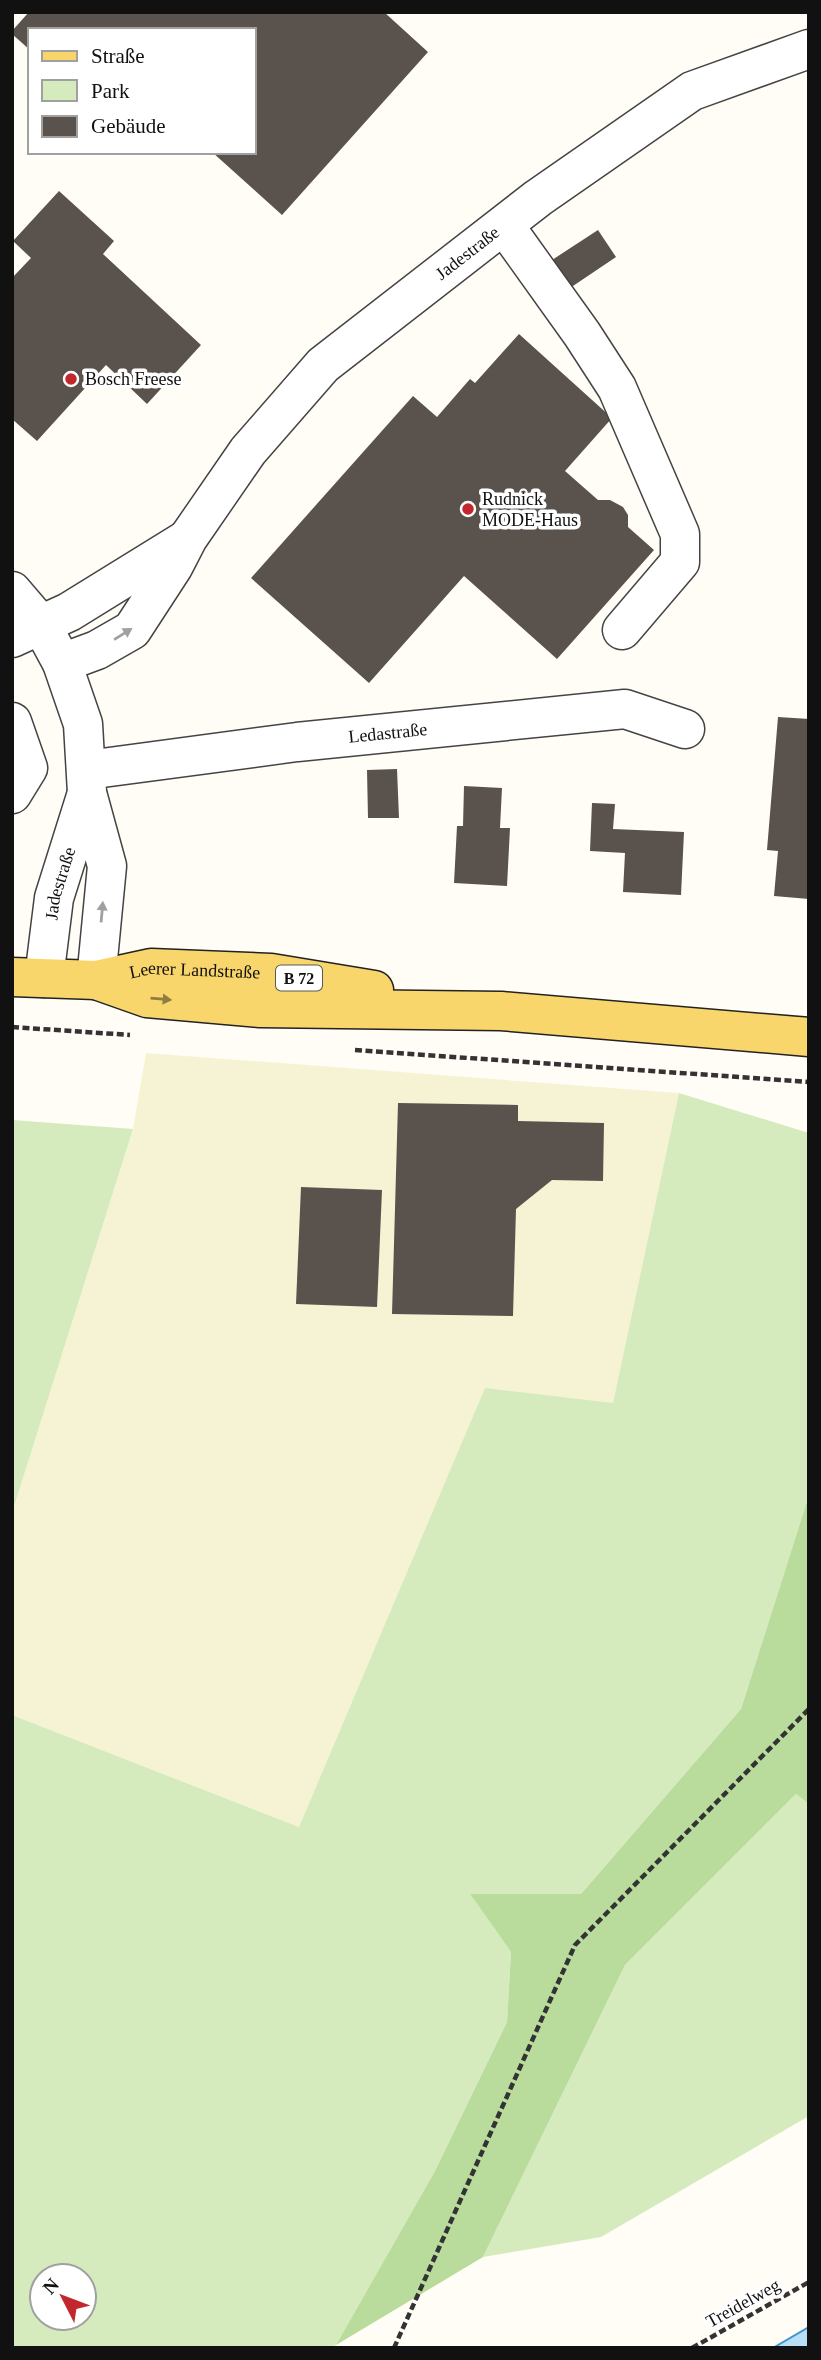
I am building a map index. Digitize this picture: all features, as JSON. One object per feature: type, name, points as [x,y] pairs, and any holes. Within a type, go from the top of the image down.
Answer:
[{"type":"main road","name":"Leerer Landstraße","points":[[28,978],[96,980],[147,998],[261,1008],[500,1011],[809,1037]]},
{"type":"street","name":"Jadestraße","points":[[62,663],[97,650],[132,630],[173,567],[188,538],[248,451],[323,365],[538,198],[692,92],[809,49]]},
{"type":"street","points":[[504,225],[617,388],[680,534],[680,562],[622,630]]},
{"type":"street","name":"Jadestraße","points":[[96,980],[107,866],[87,781],[83,724],[62,663],[27,632],[76,608],[188,538]]},
{"type":"street","points":[[12,591],[27,632]]},
{"type":"street","name":"Ledastraße","points":[[87,781],[297,742],[625,709],[684,729]]},
{"type":"street","points":[[12,722],[28,768],[12,794]]},
{"type":"street","name":"Jadestraße","points":[[28,978],[87,781]]},
{"type":"path","points":[[12,1027],[143,1035]]},
{"type":"path","points":[[350,1050],[809,1082]]},
{"type":"path","points":[[394,2348],[575,1945],[809,1709]]},
{"type":"path","name":"Treidelweg","points":[[692,2348],[809,2282]]},
{"type":"shaded area","points":[[146,1053],[679,1093],[613,1404],[485,1389],[299,1827],[12,1715],[12,1513],[133,1129]]},
{"type":"green space","points":[[679,1093],[809,1133],[809,1495],[741,1709],[581,1894],[470,1894],[511,1952],[507,2022],[435,2171],[336,2345],[330,2348],[12,2348],[12,1715],[299,1827],[485,1388],[613,1403]]},
{"type":"green space","points":[[12,1120],[133,1129],[12,1513]]},
{"type":"green space","points":[[809,1495],[809,1804],[796,1794],[625,1965],[483,2257],[336,2345],[435,2171],[507,2022],[511,1952],[470,1894],[581,1894],[741,1709]]},
{"type":"green space","points":[[796,1794],[809,1804],[809,2116],[601,2237],[483,2257],[625,1965]]},
{"type":"water","points":[[809,2327],[809,2348],[773,2348]]},
{"type":"building","points":[[29,12],[384,12],[428,52],[282,215],[214,154],[256,154],[256,28],[28,28],[28,48],[12,31]]},
{"type":"building","points":[[59,191],[114,241],[103,254],[201,345],[147,404],[106,365],[37,441],[12,419],[12,278],[31,258],[13,241]]},
{"type":"building","points":[[598,230],[616,257],[570,288],[552,260]]},
{"type":"building","name":"Rudnick MODE-Haus","points":[[519,334],[612,418],[565,471],[598,500],[610,500],[623,507],[628,515],[628,527],[654,550],[557,659],[464,576],[369,683],[251,578],[413,396],[437,417],[470,379],[475,383]]},
{"type":"building","points":[[778,717],[809,719],[809,899],[774,896],[778,851],[767,850]]},
{"type":"building","points":[[397,769],[399,818],[368,818],[367,770]]},
{"type":"building","points":[[464,786],[502,788],[500,828],[510,828],[507,886],[454,883],[457,826],[463,826]]},
{"type":"building","points":[[592,803],[615,804],[613,829],[684,832],[681,895],[623,892],[625,853],[590,851]]},
{"type":"building","points":[[398,1103],[518,1105],[518,1121],[604,1123],[603,1181],[552,1180],[516,1209],[513,1316],[392,1314]]},
{"type":"building","points":[[301,1187],[382,1190],[377,1307],[296,1304]]},
{"type":"place","name":"Bosch Freese","points":[[71,379]]},
{"type":"place","name":"Rudnick MODE-Haus","points":[[468,509]]}]
